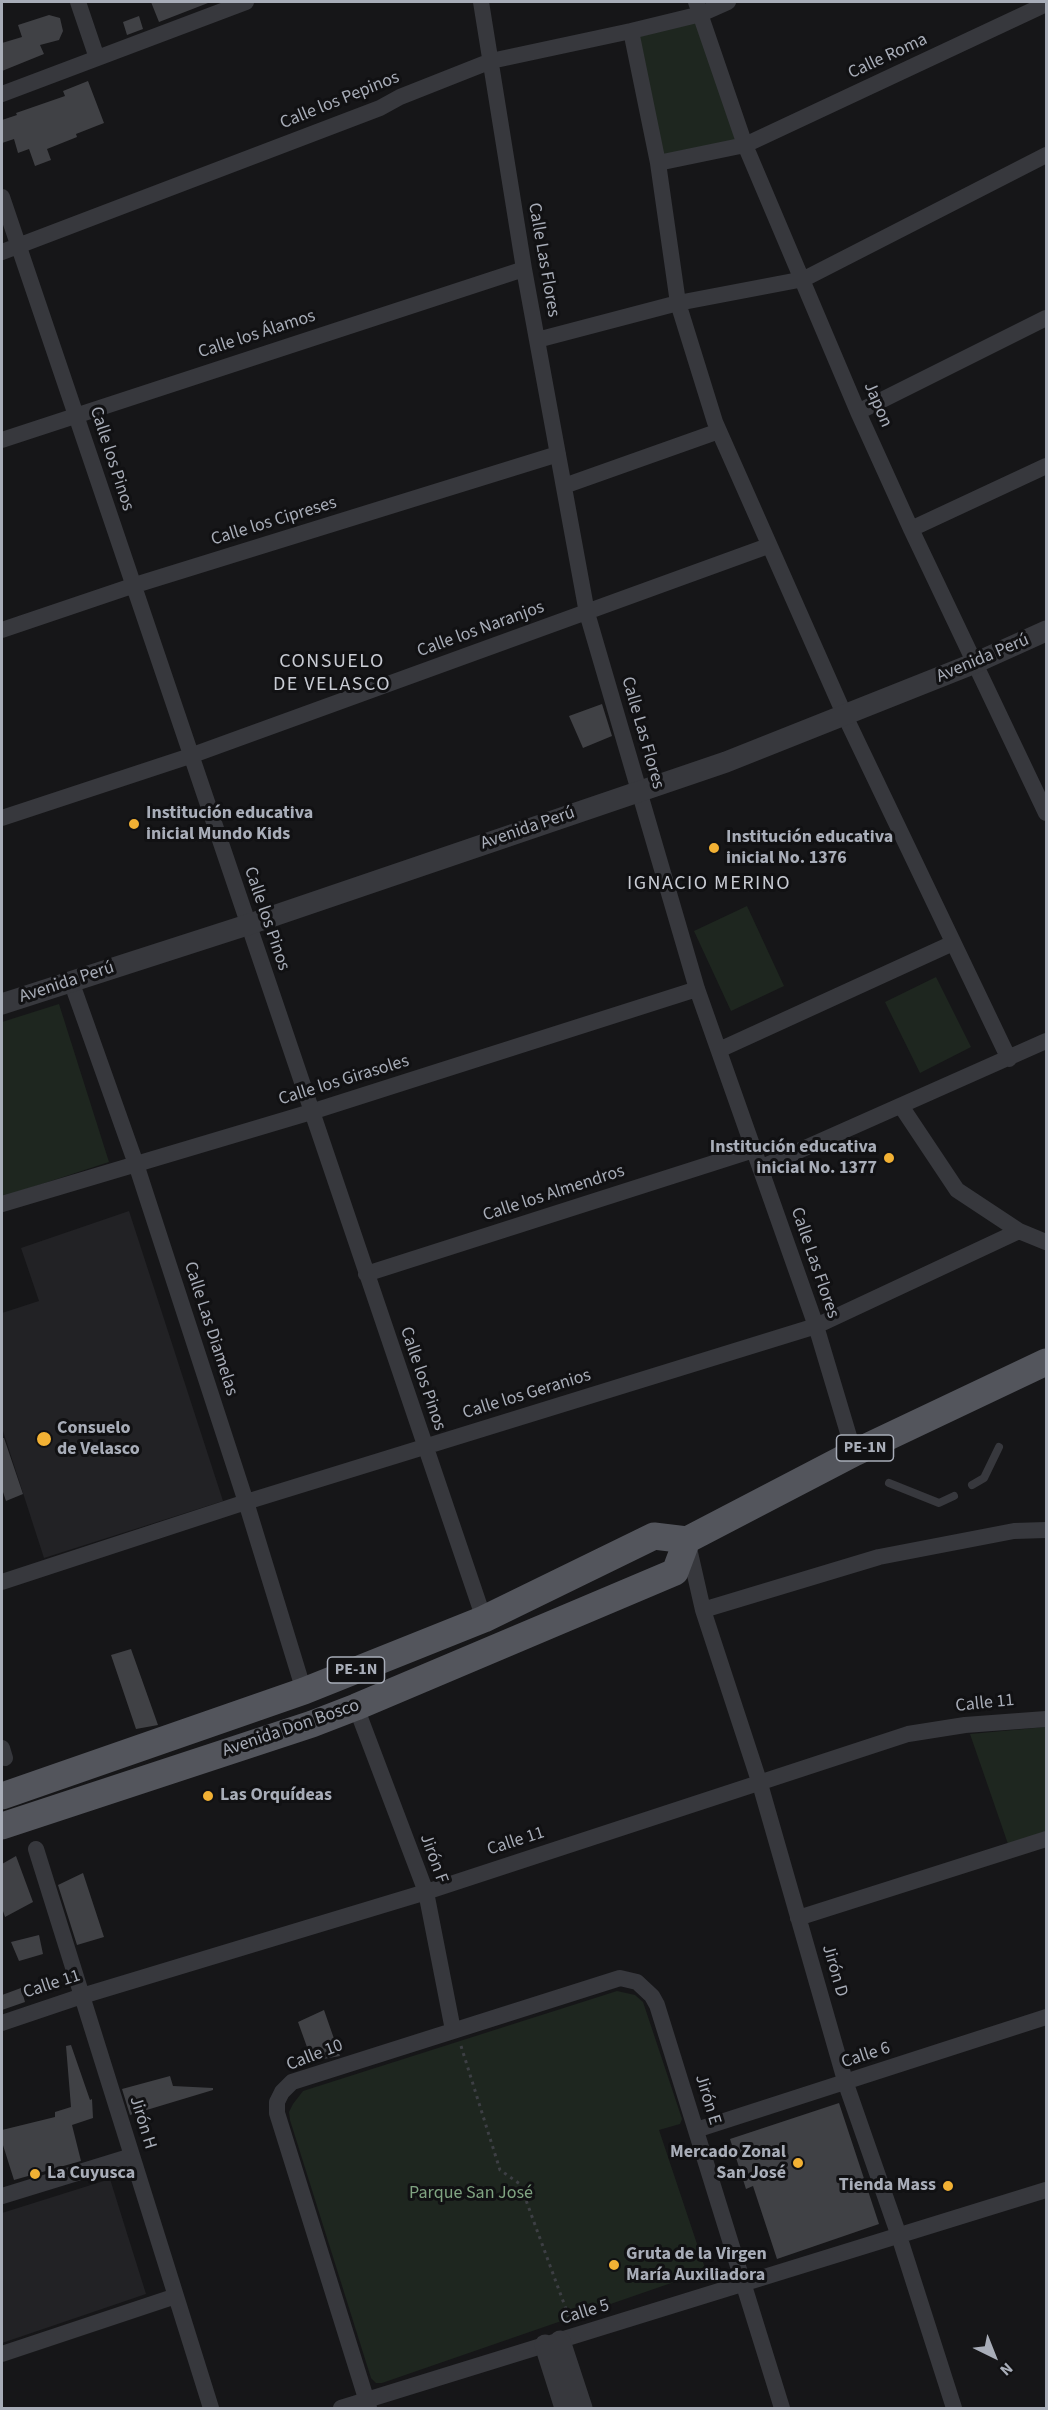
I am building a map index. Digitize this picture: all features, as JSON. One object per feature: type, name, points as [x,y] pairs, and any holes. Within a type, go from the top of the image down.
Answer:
[{"type":"main road","name":"PE-1N","points":[[687,1540],[854,1453],[1047,1362]]},
{"type":"main road","name":"Avenida Don Bosco","points":[[9,1794],[304,1691],[484,1619],[654,1536],[687,1540],[675,1572],[356,1707],[312,1724],[14,1822]]},
{"type":"main road","points":[[9,1794],[14,1822]]},
{"type":"street","points":[[78,2],[97,58]]},
{"type":"street","name":"Calle Las Flores","points":[[481,2],[524,269],[587,613],[697,989],[816,1326],[854,1453]]},
{"type":"street","name":"Calle los Pepinos","points":[[2,252],[380,108],[399,97],[490,61],[631,32],[698,8],[728,2]]},
{"type":"street","points":[[2,94],[237,3]]},
{"type":"street","name":"Calle Roma","points":[[658,163],[745,145],[1047,4]]},
{"type":"street","name":"Japon","points":[[698,8],[745,145],[804,279],[858,411],[911,529],[1047,813]]},
{"type":"street","points":[[631,32],[658,163],[678,303],[719,430],[768,546],[845,716],[1009,1059]]},
{"type":"street","points":[[537,340],[678,303],[804,279],[1047,155]]},
{"type":"street","name":"Calle los Pinos","points":[[2,197],[484,1619]]},
{"type":"street","name":"Calle los Álamos","points":[[2,440],[524,269]]},
{"type":"street","points":[[858,411],[1047,318]]},
{"type":"street","points":[[564,486],[719,430]]},
{"type":"street","name":"Calle los Cipreses","points":[[2,630],[132,586],[558,454]]},
{"type":"street","points":[[911,529],[1047,466]]},
{"type":"street","name":"Calle los Naranjos","points":[[2,818],[190,756],[768,546]]},
{"type":"street","name":"Avenida Perú","points":[[2,1004],[248,925],[726,762],[845,716],[1047,632]]},
{"type":"street","points":[[719,1050],[953,943]]},
{"type":"street","name":"Calle Las Diamelas","points":[[71,981],[136,1164],[246,1502],[304,1691]]},
{"type":"street","name":"Calle los Girasoles","points":[[2,1204],[311,1112],[697,989]]},
{"type":"street","points":[[760,1168],[1047,1041]]},
{"type":"street","points":[[902,1106],[957,1190],[1019,1231],[1047,1242]]},
{"type":"street","name":"Calle los Almendros","points":[[366,1274],[754,1150]]},
{"type":"street","name":"Calle los Geranios","points":[[2,1582],[246,1502],[816,1326],[1019,1231]]},
{"type":"street","points":[[703,1610],[879,1557],[1014,1531],[1047,1530]]},
{"type":"street","name":"Jirón D","points":[[687,1540],[703,1610],[760,1784],[846,2084],[899,2236],[954,2409]]},
{"type":"street","name":"Jirón F","points":[[356,1707],[426,1892],[455,2030]]},
{"type":"street","name":"Calle 11","points":[[2,2023],[82,1996],[426,1892],[908,1734],[965,1725],[1047,1719]]},
{"type":"street","points":[[798,1918],[1047,1839]]},
{"type":"street","name":"Jirón H","points":[[36,1849],[211,2409]]},
{"type":"street","name":"Calle 10","points":[[368,2404],[277,2113],[277,2102],[282,2092],[292,2082],[620,1978],[637,1982]]},
{"type":"street","name":"Jirón E","points":[[637,1982],[652,1996],[657,2005],[782,2409]]},
{"type":"street","name":"Calle 6","points":[[696,2130],[846,2084],[1047,2017]]},
{"type":"street","points":[[2,2196],[132,2156]]},
{"type":"street","name":"Calle 5","points":[[341,2409],[368,2404],[560,2341],[899,2236],[1045,2194]]},
{"type":"street","points":[[2,2354],[176,2296]]},
{"type":"street","points":[[560,2341],[565,2409]]},
{"type":"street","points":[[560,2341],[582,2409]]},
{"type":"lane","points":[[972,1485],[984,1478],[999,1447]]},
{"type":"lane","points":[[889,1483],[939,1503],[954,1496]]},
{"type":"path","points":[[455,2030],[500,2170],[520,2184],[560,2341]]},
{"type":"shaded area","points":[[129,1211],[223,1501],[44,1558],[2,1428],[2,1313],[39,1301],[21,1248]]},
{"type":"shaded area","points":[[110,2179],[146,2294],[2,2343],[2,2213]]},
{"type":"green space","points":[[699,19],[740,140],[662,158],[635,34]]},
{"type":"green space","points":[[747,906],[784,986],[731,1011],[694,931]]},
{"type":"green space","points":[[936,977],[971,1047],[920,1073],[885,1002]]},
{"type":"green space","points":[[59,1004],[109,1162],[2,1197],[2,1022]]},
{"type":"green space","points":[[1046,1727],[1046,1833],[1008,1844],[970,1734]]},
{"type":"green space","name":"Parque San José","points":[[617,1991],[635,1995],[643,2002],[682,2119],[680,2124],[659,2130],[706,2271],[382,2383],[376,2383],[371,2378],[290,2120],[289,2112],[293,2104],[303,2091]]},
{"type":"building","points":[[151,2],[208,2],[208,3],[159,22]]},
{"type":"building","points":[[49,15],[60,18],[63,31],[59,40],[40,45],[44,54],[2,71],[2,43],[22,37],[18,25]]},
{"type":"building","points":[[139,16],[143,29],[127,35],[123,22]]},
{"type":"building","points":[[88,81],[104,123],[47,149],[51,160],[35,166],[29,149],[18,153],[14,139],[2,143],[2,120],[65,96],[63,91]]},
{"type":"building","points":[[602,704],[612,736],[583,748],[569,716]]},
{"type":"building","points":[[2,1438],[4,1438],[23,1494],[6,1501],[2,1489]]},
{"type":"building","points":[[131,1649],[158,1725],[136,1729],[111,1655]]},
{"type":"building","points":[[16,1856],[33,1902],[5,1917],[2,1908],[2,1864]]},
{"type":"building","points":[[83,1873],[104,1937],[77,1945],[58,1885]]},
{"type":"building","points":[[39,1935],[43,1954],[19,1961],[11,1942]]},
{"type":"building","points":[[21,1988],[25,2002],[2,2010],[2,1995]]},
{"type":"building","points":[[324,2010],[340,2056],[312,2061],[298,2022]]},
{"type":"building","points":[[71,2045],[90,2100],[92,2099],[93,2118],[72,2125],[81,2161],[14,2180],[2,2142],[2,2130],[55,2117],[55,2112],[71,2107],[66,2046]]},
{"type":"building","points":[[170,2076],[173,2086],[213,2088],[213,2090],[130,2115],[122,2089]]},
{"type":"building","name":"Mercado Zonal San José","points":[[839,2103],[879,2224],[777,2259],[753,2186],[746,2189],[730,2139]]},
{"type":"place","name":"Institución educativa inicial Mundo Kids","points":[[134,824]]},
{"type":"place","name":"Institución educativa inicial No. 1376","points":[[714,848]]},
{"type":"place","name":"Institución educativa inicial No. 1377","points":[[889,1158]]},
{"type":"place","name":"Consuelo de Velasco","points":[[44,1439]]},
{"type":"place","name":"Las Orquídeas","points":[[208,1796]]},
{"type":"place","name":"Mercado Zonal San José","points":[[798,2163]]},
{"type":"place","name":"La Cuyusca","points":[[35,2174]]},
{"type":"place","name":"Tienda Mass","points":[[948,2186]]},
{"type":"place","name":"Gruta de la Virgen María Auxiliadora","points":[[614,2265]]},
{"type":"district","name":"CONSUELO DE VELASCO","points":[[332,674]]},
{"type":"district","name":"IGNACIO MERINO","points":[[709,885]]}]
